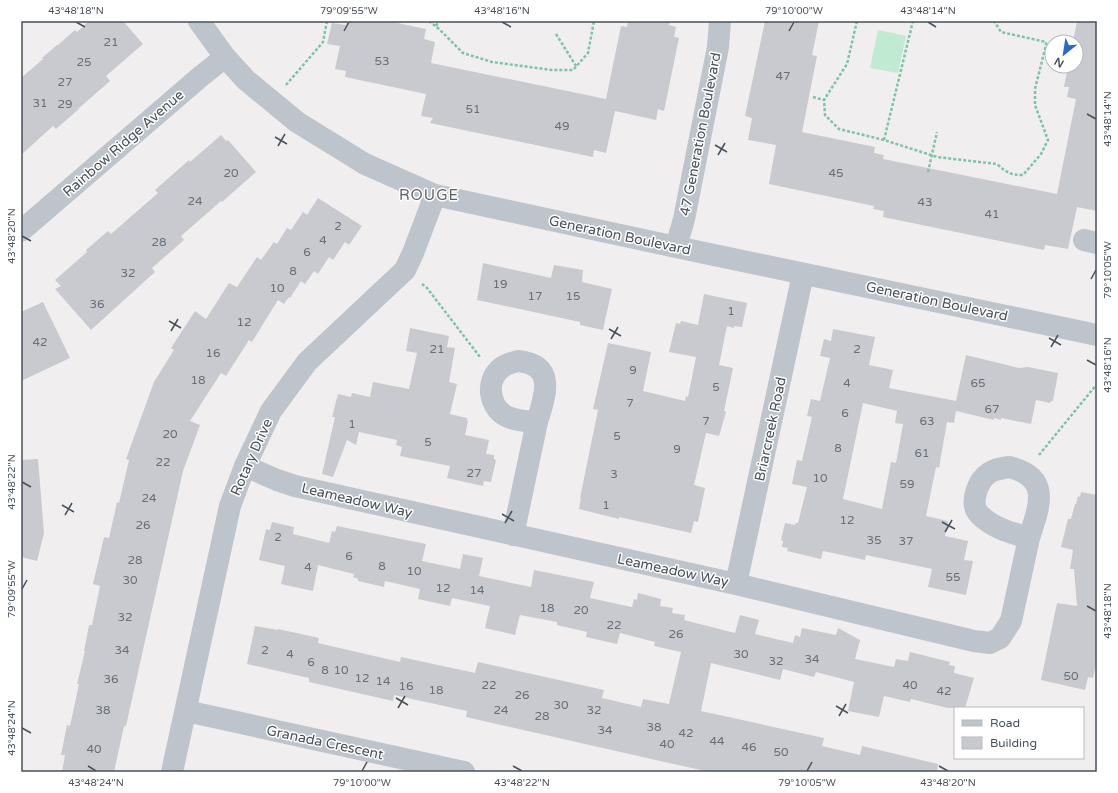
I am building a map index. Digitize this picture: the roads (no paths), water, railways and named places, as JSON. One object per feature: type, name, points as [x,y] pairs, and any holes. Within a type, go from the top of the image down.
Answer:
[{"type":"street","name":"Generation Boulevard","points":[[199,21],[225,57],[246,80],[297,122],[365,164],[435,195],[1097,335]]},
{"type":"street","name":"47 Generation Boulevard","points":[[676,247],[684,219],[716,55],[720,21]]},
{"type":"street","name":"Rainbow Ridge Avenue","points":[[21,231],[225,57]]},
{"type":"street","name":"Rotary Drive","points":[[172,772],[230,506],[244,466],[271,411],[307,362],[405,270],[435,195]]},
{"type":"street","name":"Briarcreek Road","points":[[736,584],[803,274]]},
{"type":"street","points":[[513,535],[537,422],[544,399],[545,381],[543,373],[536,366],[528,362],[518,361],[508,363],[494,376],[491,385],[491,395],[494,404],[499,411],[507,417],[537,422]]},
{"type":"street","name":"Leameadow Way","points":[[244,466],[295,486],[736,584],[974,641],[990,643],[1000,638],[1011,621],[1029,538],[1039,503],[1039,493],[1036,484],[1029,476],[1020,470],[1010,467],[998,468],[988,473],[981,481],[976,491],[975,502],[978,513],[988,522],[997,527],[1029,538]]},
{"type":"street","name":"Granada Crescent","points":[[186,712],[464,772]]},
{"type":"district","name":"ROUGE","points":[[429,195]]}]
